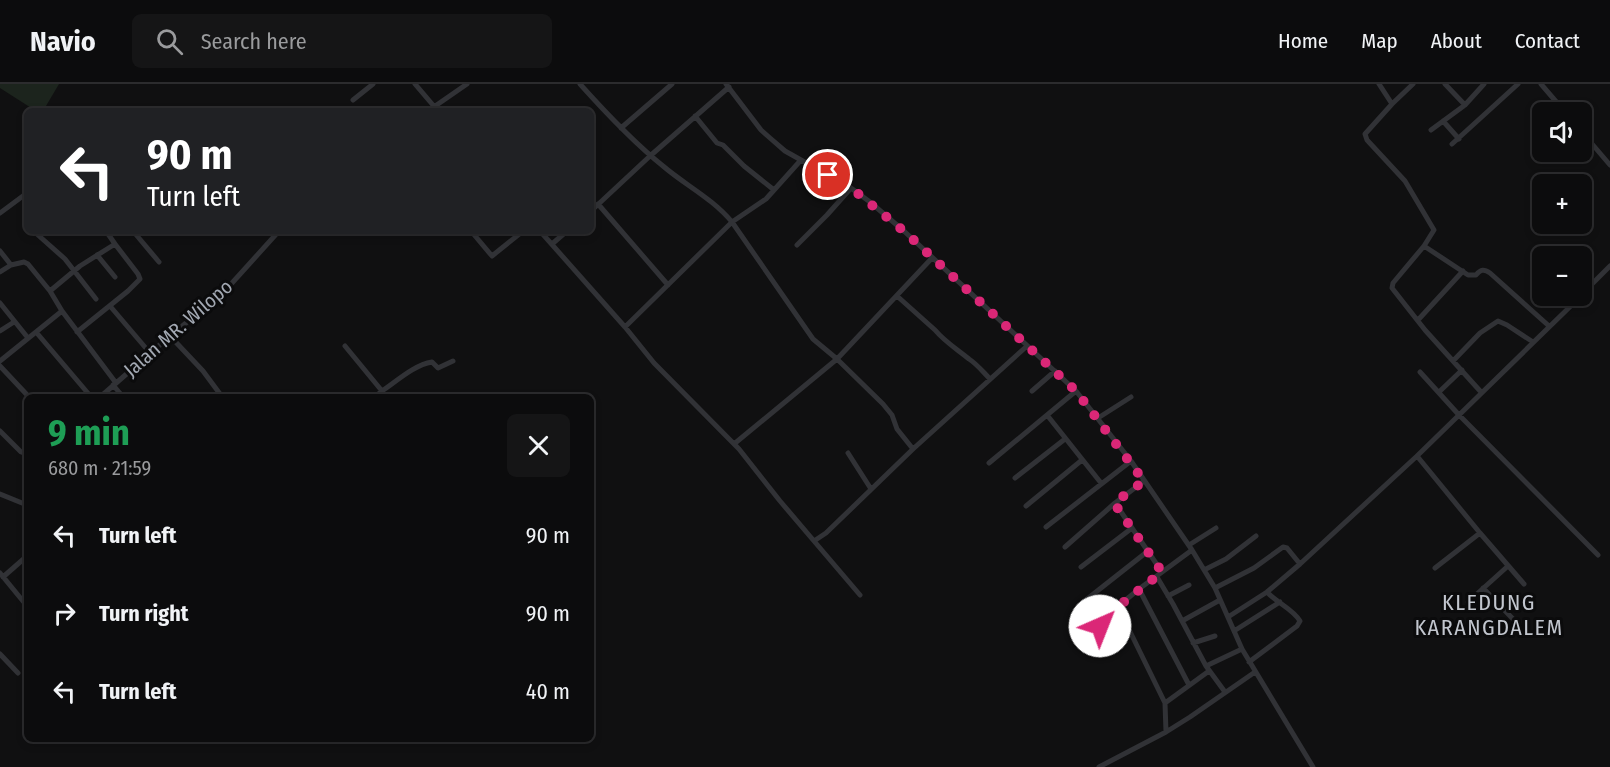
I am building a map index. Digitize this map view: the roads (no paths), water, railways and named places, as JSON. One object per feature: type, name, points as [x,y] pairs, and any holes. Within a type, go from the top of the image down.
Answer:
[{"type":"street","points":[[353,100],[373,84]]},
{"type":"street","points":[[415,84],[436,108]]},
{"type":"street","points":[[438,108],[467,84]]},
{"type":"street","points":[[580,84],[621,129],[650,156],[722,210],[813,339],[883,404],[892,415],[897,429],[913,449]]},
{"type":"street","points":[[621,129],[672,84]]},
{"type":"street","points":[[1379,84],[1392,104]]},
{"type":"street","points":[[1413,84],[1367,130],[1365,137],[1405,181],[1434,228],[1424,246],[1392,286],[1425,330],[1482,392]]},
{"type":"street","points":[[1445,84],[1465,105]]},
{"type":"street","points":[[1431,130],[1465,105],[1484,84]]},
{"type":"street","points":[[1541,84],[1556,102]]},
{"type":"street","points":[[1452,144],[1515,85]]},
{"type":"street","points":[[594,208],[728,86],[760,130],[785,151],[851,188],[905,232],[1076,391],[1131,461],[1191,548],[1215,588],[1249,662],[1313,767]]},
{"type":"street","points":[[695,116],[717,143],[723,145],[744,166],[774,190]]},
{"type":"street","points":[[1443,121],[1459,139]]},
{"type":"street","points":[[1592,144],[1610,165]]},
{"type":"street","points":[[625,327],[732,222],[763,201],[801,160]]},
{"type":"street","points":[[797,245],[851,188]]},
{"type":"street","points":[[0,213],[24,195]]},
{"type":"street","points":[[598,204],[668,285]]},
{"type":"street","points":[[38,234],[60,254],[96,299]]},
{"type":"street","points":[[77,332],[140,279],[108,234]]},
{"type":"street","points":[[136,234],[159,262]]},
{"type":"street","name":"Jalan MR. Wilopo","points":[[103,394],[223,293],[276,234]]},
{"type":"street","points":[[474,234],[492,255],[519,234]]},
{"type":"street","points":[[543,234],[654,363],[734,444],[860,595]]},
{"type":"street","points":[[552,244],[564,234]]},
{"type":"street","points":[[50,291],[74,271],[115,244]]},
{"type":"street","points":[[1424,246],[1468,275],[1476,275],[1481,270],[1490,273],[1549,326]]},
{"type":"street","points":[[0,250],[11,265]]},
{"type":"street","points":[[97,255],[115,277]]},
{"type":"street","points":[[734,444],[837,359],[932,258]]},
{"type":"street","points":[[0,272],[22,261],[28,264],[102,363],[120,394]]},
{"type":"street","points":[[1592,284],[1610,266]]},
{"type":"street","points":[[1418,320],[1463,271]]},
{"type":"street","points":[[897,296],[940,337],[969,359],[990,379]]},
{"type":"street","points":[[0,303],[28,338]]},
{"type":"street","points":[[110,306],[150,353]]},
{"type":"street","points":[[1228,617],[1267,592],[1300,564],[1459,416],[1570,306]]},
{"type":"street","points":[[0,360],[62,311]]},
{"type":"street","points":[[1453,361],[1480,333],[1498,321],[1533,342]]},
{"type":"street","points":[[0,331],[14,322]]},
{"type":"street","points":[[36,332],[89,394]]},
{"type":"street","points":[[170,336],[203,371],[219,392],[217,394]]},
{"type":"street","points":[[345,346],[384,394]]},
{"type":"street","points":[[814,541],[826,533],[913,449],[1028,346]]},
{"type":"street","points":[[379,394],[412,370],[429,362],[439,368],[453,361]]},
{"type":"street","points":[[0,366],[26,394]]},
{"type":"street","points":[[1438,392],[1462,370]]},
{"type":"street","points":[[1032,391],[1055,371]]},
{"type":"street","points":[[1420,372],[1459,416],[1598,555]]},
{"type":"street","points":[[989,463],[1076,391]]},
{"type":"street","points":[[1098,418],[1131,397]]},
{"type":"street","points":[[1047,415],[1101,483]]},
{"type":"street","points":[[0,431],[24,453]]},
{"type":"street","points":[[1015,478],[1065,439]]},
{"type":"street","points":[[848,453],[871,489]]},
{"type":"street","points":[[1417,456],[1524,584]]},
{"type":"street","points":[[1026,506],[1082,460]]},
{"type":"street","points":[[1046,527],[1131,461]]},
{"type":"street","points":[[1065,547],[1114,503],[1144,481]]},
{"type":"street","points":[[0,494],[24,505]]},
{"type":"street","points":[[1114,503],[1148,550],[1168,596],[1207,669],[1225,692]]},
{"type":"street","points":[[1081,567],[1132,528]]},
{"type":"street","points":[[1113,652],[1099,623],[1216,528]]},
{"type":"street","points":[[1435,568],[1480,533]]},
{"type":"street","points":[[1204,570],[1226,559],[1256,536]]},
{"type":"street","points":[[1215,588],[1254,568],[1283,547],[1287,548],[1300,564]]},
{"type":"street","points":[[1082,603],[1148,550]]},
{"type":"street","points":[[24,558],[1,575],[24,602]]},
{"type":"street","points":[[1468,602],[1508,566]]},
{"type":"street","points":[[1168,596],[1189,585]]},
{"type":"street","points":[[1483,588],[1514,620]]},
{"type":"street","points":[[1139,589],[1189,685]]},
{"type":"street","points":[[1249,662],[1300,621],[1267,592]]},
{"type":"street","points":[[1182,621],[1220,600]]},
{"type":"street","points":[[1234,631],[1280,602]]},
{"type":"street","points":[[1118,607],[1165,703],[1166,732]]},
{"type":"street","points":[[1193,643],[1215,636]]},
{"type":"street","points":[[1165,703],[1207,669],[1242,649]]},
{"type":"street","points":[[0,654],[18,673]]},
{"type":"street","points":[[1099,767],[1166,732],[1256,672]]},
{"type":"district","name":"KLEDUNG KARANGDALEM","points":[[1489,614]]}]
